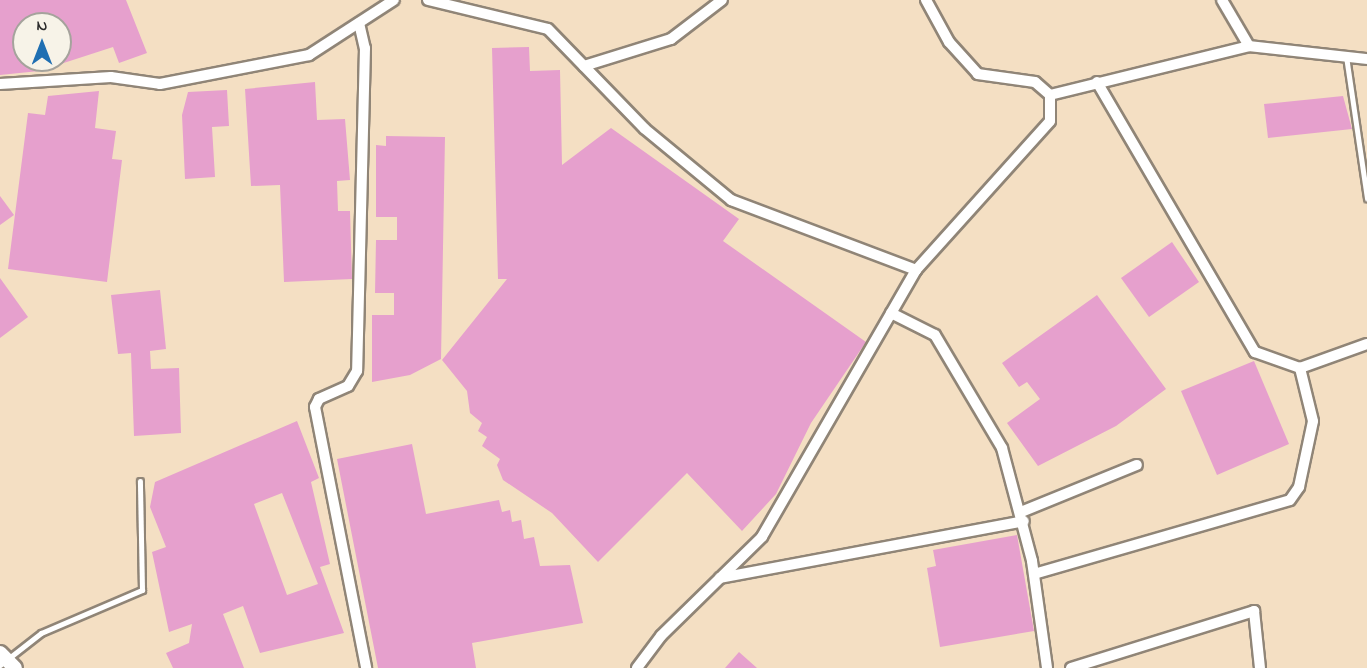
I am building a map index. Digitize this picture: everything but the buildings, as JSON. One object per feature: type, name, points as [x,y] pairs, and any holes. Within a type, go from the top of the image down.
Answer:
[{"type":"street","points":[[0,84],[111,77],[159,84],[309,55],[394,0]]},
{"type":"street","points":[[428,0],[548,29],[645,129],[731,200],[916,270]]},
{"type":"street","points":[[584,66],[671,39],[722,0]]},
{"type":"street","points":[[637,668],[661,636],[762,537],[916,270],[1050,121],[1050,95],[1035,82],[978,74],[949,42],[926,0]]},
{"type":"street","points":[[1222,0],[1249,46]]},
{"type":"street","points":[[359,23],[365,48],[357,371],[348,386],[326,394],[315,407],[366,668]]},
{"type":"street","points":[[1050,95],[1249,46],[1367,59]]},
{"type":"street","points":[[1097,82],[1248,344],[1269,361],[1300,368],[1367,344]]},
{"type":"street","points":[[891,313],[935,335],[1002,448],[1022,517],[1034,574],[1047,668]]},
{"type":"street","points":[[1034,574],[1290,500],[1299,487],[1313,421],[1300,368]]},
{"type":"street","points":[[720,578],[1022,517],[1137,465]]},
{"type":"street","points":[[1071,668],[1254,611],[1260,668]]},
{"type":"lane","points":[[1346,56],[1367,198]]},
{"type":"lane","points":[[6,661],[41,633],[142,590],[140,481]]}]
